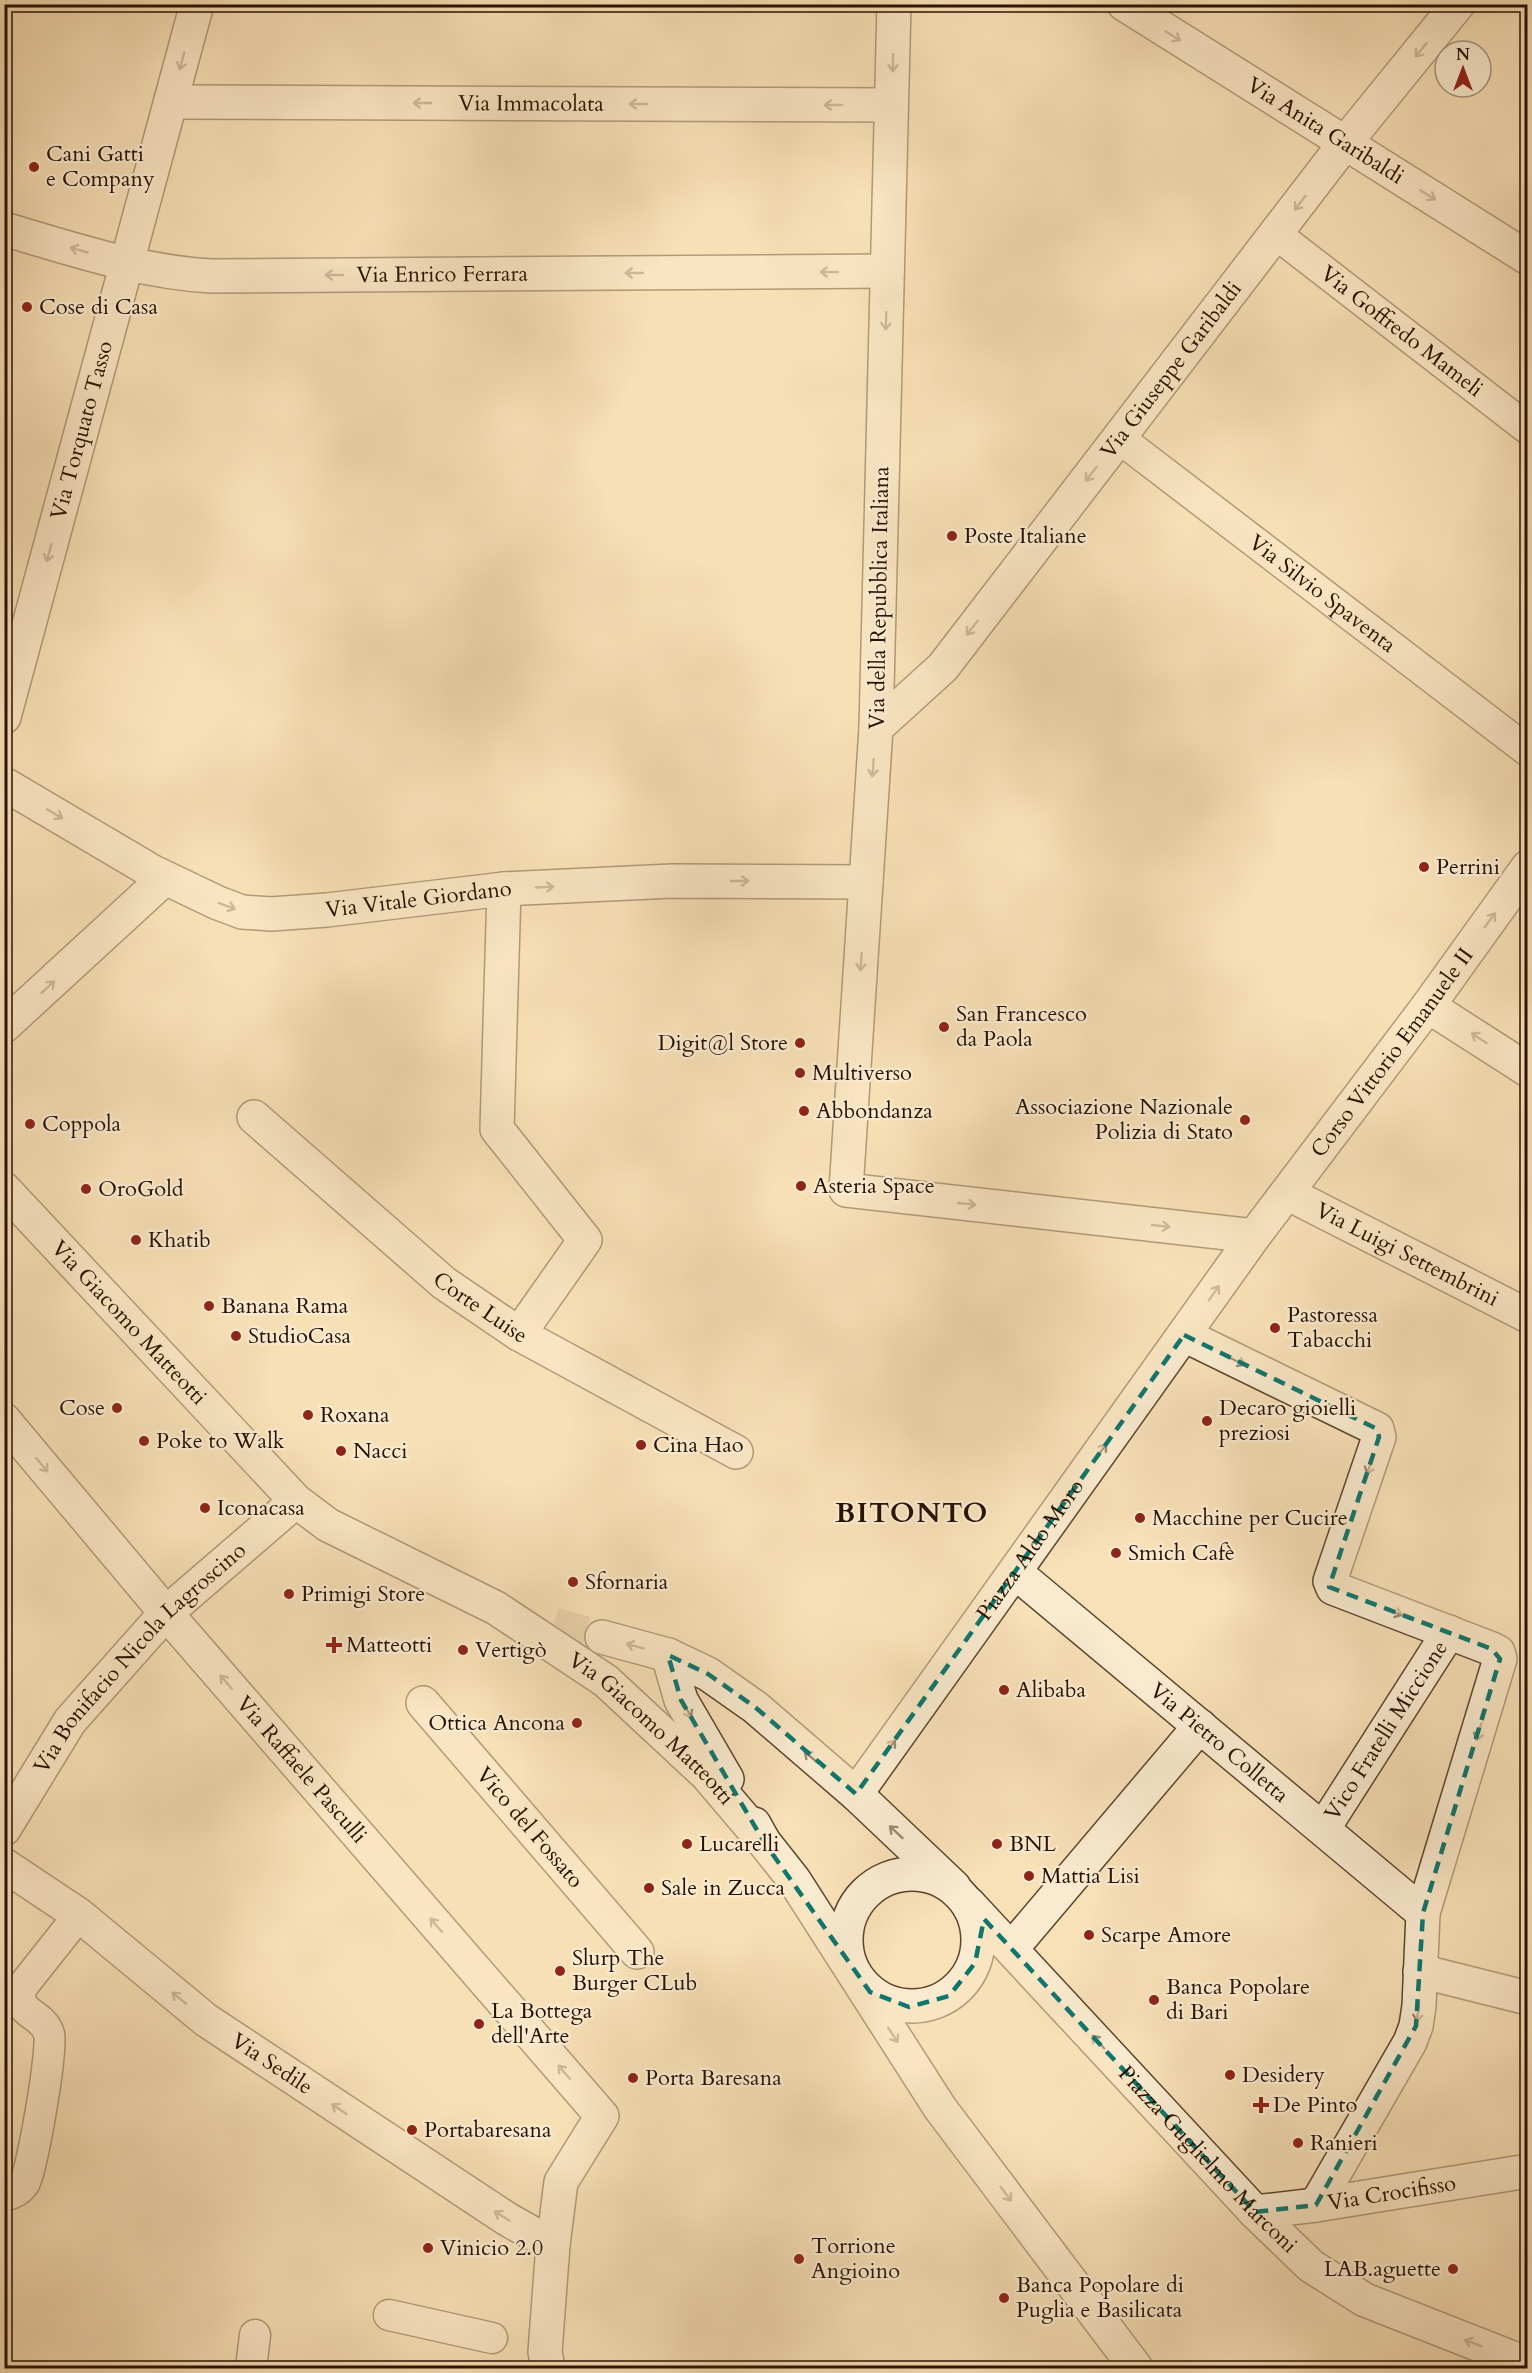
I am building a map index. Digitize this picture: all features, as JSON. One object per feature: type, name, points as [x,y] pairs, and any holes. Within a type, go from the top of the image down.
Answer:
[{"type":"street","name":"Via Torquato Tasso","points":[[4,717],[198,4]]},
{"type":"street","name":"Via della Repubblica Italiana","points":[[894,4],[876,728],[846,1190],[1254,1236]]},
{"type":"street","name":"Via Anita Garibaldi","points":[[1124,4],[1527,258]]},
{"type":"street","name":"Via Giuseppe Garibaldi","points":[[876,728],[943,667],[1345,143],[1458,4]]},
{"type":"street","name":"Via Immacolata","points":[[171,102],[891,105]]},
{"type":"street","name":"Via Enrico Ferrara","points":[[4,229],[128,265],[180,274],[211,276],[887,271]]},
{"type":"street","name":"Via Goffredo Mameli","points":[[1276,234],[1527,429]]},
{"type":"street","name":"Via Silvio Spaventa","points":[[1119,438],[1527,751]]},
{"type":"street","name":"Via Vitale Giordano","points":[[4,784],[165,878],[242,912],[271,914],[327,910],[504,889],[672,881],[866,882]]},
{"type":"street","name":"Corso Vittorio Emanuele II","points":[[1254,1236],[1428,1005],[1527,867]]},
{"type":"street","points":[[4,1026],[165,878]]},
{"type":"street","points":[[504,889],[497,1129],[585,1240],[519,1334]]},
{"type":"street","points":[[1428,1005],[1527,1071]]},
{"type":"street","name":"Corte Luise","points":[[254,1117],[444,1283],[519,1334],[736,1452]]},
{"type":"street","name":"Via Giacomo Matteotti","points":[[4,1189],[296,1501],[328,1525],[496,1608],[606,1681],[707,1775],[764,1842]]},
{"type":"street","name":"Via Luigi Settembrini","points":[[1287,1193],[1527,1316]]},
{"type":"street","name":"Piazza Aldo Moro","points":[[856,1794],[1254,1236]]},
{"type":"street","points":[[1184,1335],[1377,1429],[1379,1437],[1330,1581],[1333,1588],[1492,1649],[1498,1652],[1500,1659],[1423,1913],[1416,2026],[1410,2042],[1316,2205]]},
{"type":"street","name":"Via Raffaele Pasculli","points":[[4,1420],[166,1613],[602,2116],[561,2182],[553,2245]]},
{"type":"street","name":"Via Bonifacio Nicola Lagroscino","points":[[4,1830],[70,1721],[166,1613],[296,1501]]},
{"type":"street","name":"Via Pietro Colletta","points":[[1014,1572],[1423,1913]]},
{"type":"street","name":"Via Giacomo Matteotti","points":[[496,1608],[554,1624]]},
{"type":"street","name":"Vico Fratelli Miccione","points":[[1323,1829],[1449,1632]]},
{"type":"street","name":"Via Giacomo Matteotti","points":[[602,1637],[668,1654]]},
{"type":"street","points":[[668,1654],[708,1674],[755,1707],[856,1794]]},
{"type":"street","points":[[668,1654],[681,1700],[764,1842]]},
{"type":"street","name":"Vico del Fossato","points":[[423,1703],[637,1952]]},
{"type":"street","points":[[1011,1948],[1200,1726]]},
{"type":"street","name":"Piazza Guglielmo Marconi","points":[[856,1794],[961,1895],[1255,2212],[1311,2266],[1365,2300],[1527,2364]]},
{"type":"street","name":"Piazza Guglielmo Marconi","points":[[764,1842],[794,1880],[940,2108],[1136,2368]]},
{"type":"street","name":"Via Sedile","points":[[4,1865],[79,1915],[207,2020],[498,2213],[553,2245]]},
{"type":"street","name":"Piazza Guglielmo Marconi","points":[[915,1873],[935,1877],[961,1895],[977,1922],[979,1943],[975,1963],[965,1982],[949,1996],[930,2004],[909,2007],[888,2002],[870,1992],[856,1976],[848,1957],[846,1936],[850,1916],[860,1899],[875,1884],[894,1876],[915,1873]]},
{"type":"street","points":[[4,2196],[16,2192],[23,2185],[28,2173],[43,2101],[49,2046],[49,2034],[42,2023],[12,2005],[18,1998],[22,1987],[79,1915]]},
{"type":"street","points":[[1420,1971],[1527,1998]]},
{"type":"street","name":"Via Crocifisso","points":[[1255,2212],[1316,2205],[1527,2171]]},
{"type":"street","points":[[548,2368],[544,2352],[553,2245]]},
{"type":"street","points":[[389,2315],[492,2338]]},
{"type":"street","points":[[251,2368],[255,2335]]},
{"type":"highlighted area","points":[[1184,1335],[1377,1429],[1379,1437],[1329,1587],[1492,1649],[1500,1659],[1423,1913],[1416,2026],[1316,2205],[1255,2212],[984,1919],[975,1963],[949,1996],[909,2007],[870,1992],[764,1842],[681,1700],[668,1655],[708,1674],[755,1707],[856,1794]]},
{"type":"tunnel","points":[[554,1624],[602,1637]]},
{"type":"place","name":"Cani Gatti e Company","points":[[34,167]]},
{"type":"place","name":"Cose di Casa","points":[[27,307]]},
{"type":"place","name":"Poste Italiane","points":[[952,536]]},
{"type":"place","name":"Perrini","points":[[1424,867]]},
{"type":"place","name":"San Francesco da Paola","points":[[944,1027]]},
{"type":"place","name":"Digit@l Store","points":[[800,1043]]},
{"type":"place","name":"Multiverso","points":[[800,1073]]},
{"type":"place","name":"Abbondanza","points":[[804,1111]]},
{"type":"place","name":"Associazione Nazionale Polizia di Stato","points":[[1245,1120]]},
{"type":"place","name":"Coppola","points":[[30,1124]]},
{"type":"place","name":"Asteria Space","points":[[801,1186]]},
{"type":"place","name":"OroGold","points":[[86,1189]]},
{"type":"place","name":"Khatib","points":[[136,1240]]},
{"type":"place","name":"Banana Rama","points":[[209,1306]]},
{"type":"place","name":"Pastoressa Tabacchi","points":[[1275,1328]]},
{"type":"place","name":"StudioCasa","points":[[236,1336]]},
{"type":"place","name":"Cose","points":[[117,1408]]},
{"type":"place","name":"Roxana","points":[[308,1415]]},
{"type":"place","name":"Decaro gioielli preziosi","points":[[1207,1421]]},
{"type":"place","name":"Poke to Walk","points":[[144,1441]]},
{"type":"place","name":"Cina Hao","points":[[641,1445]]},
{"type":"place","name":"Nacci","points":[[341,1451]]},
{"type":"place","name":"Iconacasa","points":[[205,1508]]},
{"type":"place","name":"Macchine per Cucire","points":[[1140,1518]]},
{"type":"place","name":"Smich Cafè","points":[[1116,1553]]},
{"type":"place","name":"Sfornaria","points":[[573,1582]]},
{"type":"place","name":"Primigi Store","points":[[289,1594]]},
{"type":"place","name":"Matteotti","points":[[334,1645]]},
{"type":"place","name":"Vertigò","points":[[463,1650]]},
{"type":"place","name":"Alibaba","points":[[1004,1690]]},
{"type":"place","name":"Ottica Ancona","points":[[577,1723]]},
{"type":"place","name":"Lucarelli","points":[[687,1844]]},
{"type":"place","name":"BNL","points":[[997,1844]]},
{"type":"place","name":"Mattia Lisi","points":[[1029,1876]]},
{"type":"place","name":"Sale in Zucca","points":[[649,1888]]},
{"type":"place","name":"Scarpe Amore","points":[[1089,1935]]},
{"type":"place","name":"Slurp The Burger CLub","points":[[560,1971]]},
{"type":"place","name":"Banca Popolare di Bari","points":[[1154,2000]]},
{"type":"place","name":"La Bottega dell'Arte","points":[[479,2024]]},
{"type":"place","name":"Desidery","points":[[1230,2075]]},
{"type":"place","name":"Porta Baresana","points":[[633,2078]]},
{"type":"place","name":"De Pinto","points":[[1261,2105]]},
{"type":"place","name":"Portabaresana","points":[[412,2130]]},
{"type":"place","name":"Ranieri","points":[[1298,2143]]},
{"type":"place","name":"Vinicio 2.0","points":[[428,2248]]},
{"type":"place","name":"Torrione Angioino","points":[[799,2259]]},
{"type":"place","name":"LAB.aguette","points":[[1453,2269]]},
{"type":"place","name":"Banca Popolare di Puglia e Basilicata","points":[[1004,2298]]},
{"type":"district","name":"BITONTO","points":[[912,1513]]}]
